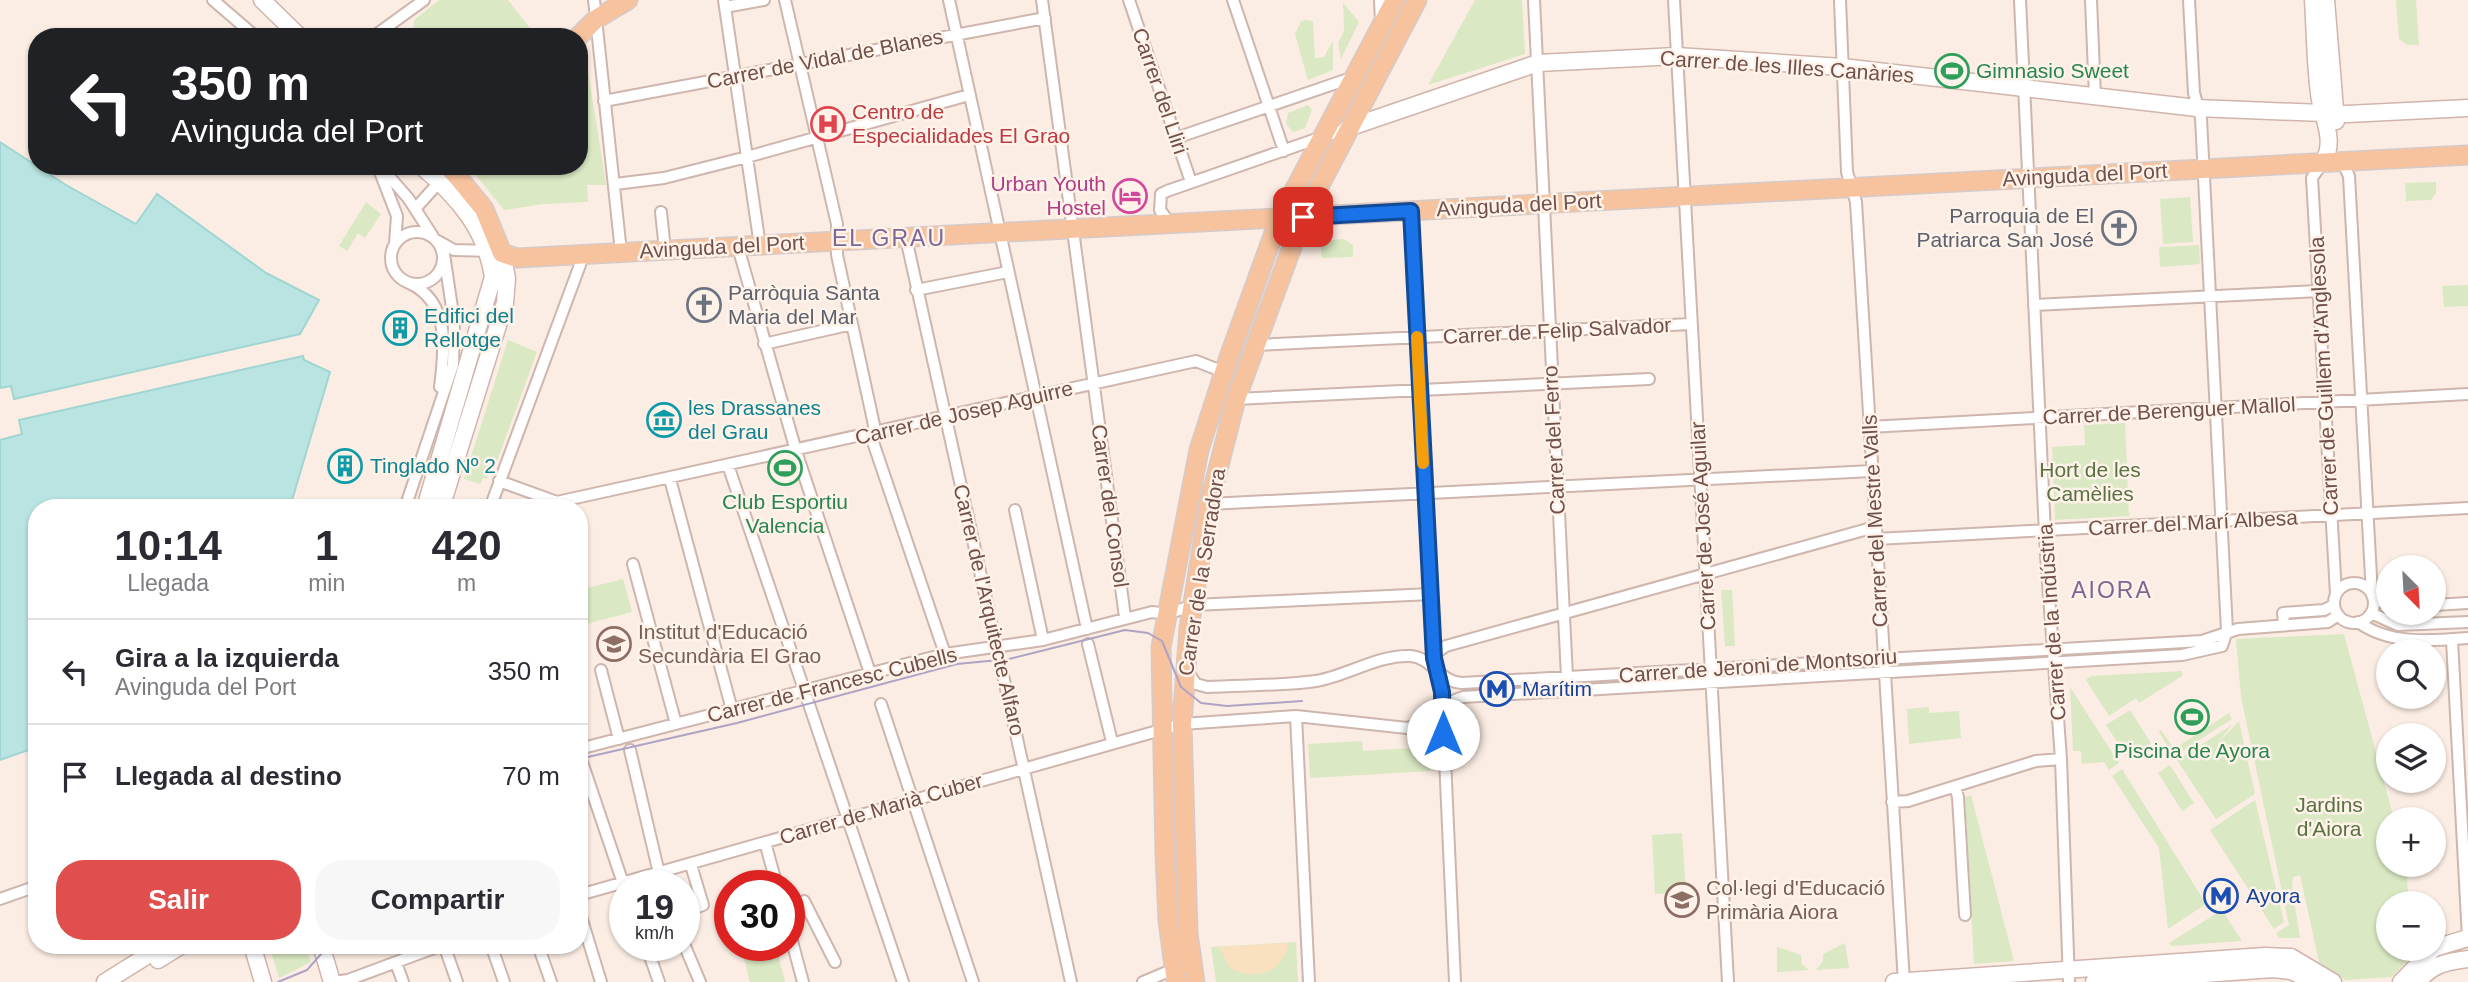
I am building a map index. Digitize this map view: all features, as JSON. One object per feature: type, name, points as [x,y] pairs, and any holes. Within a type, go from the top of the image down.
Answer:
[{"type":"main road","points":[[587,28],[596,19],[628,0]]},
{"type":"main road","name":"Carrer de la Serradora","points":[[1175,975],[1168,920],[1161,730],[1161,647],[1199,450],[1279,219],[1395,0]]},
{"type":"main road","name":"Carrer de la Serradora","points":[[1195,982],[1188,934],[1182,724],[1185,665],[1209,504],[1236,399],[1303,217],[1417,0]]},
{"type":"main road","name":"Avinguda del Port","points":[[503,256],[1171,225],[1852,186],[2468,155]]},
{"type":"main road","points":[[453,175],[484,209],[503,256]]},
{"type":"street","points":[[213,0],[246,28]]},
{"type":"street","points":[[262,0],[291,28]]},
{"type":"street","points":[[387,28],[424,0]]},
{"type":"street","points":[[594,0],[621,252]]},
{"type":"street","points":[[761,246],[725,4],[764,0]]},
{"type":"street","points":[[785,0],[837,224],[836,241],[873,442],[945,654]]},
{"type":"street","points":[[949,0],[1087,629]]},
{"type":"street","name":"Carrer del Consol","points":[[1042,0],[1125,617]]},
{"type":"street","name":"Carrer del Lliri","points":[[1129,0],[1191,182]]},
{"type":"street","points":[[1233,0],[1284,151]]},
{"type":"street","points":[[1380,0],[1381,27]]},
{"type":"street","name":"Carrer del Ferro","points":[[1534,0],[1550,384],[1567,677]]},
{"type":"street","name":"Carrer de José Aguilar","points":[[1674,0],[1728,982]]},
{"type":"street","name":"Carrer del Mestre Valls","points":[[1840,0],[1847,172],[1856,202],[1904,982]]},
{"type":"street","name":"Carrer de la Indústria","points":[[2020,0],[2046,530],[2061,758],[2069,976]]},
{"type":"street","points":[[2091,0],[2095,97]]},
{"type":"street","points":[[2189,0],[2197,108],[2201,118],[2227,631]]},
{"type":"street","points":[[2314,0],[2319,94],[2330,113],[2342,161]]},
{"type":"street","points":[[2323,162],[2328,152],[2330,113],[2326,0]]},
{"type":"street","points":[[275,13],[284,28]]},
{"type":"street","name":"Carrer de Vidal de Blanes","points":[[604,101],[1045,18]]},
{"type":"street","name":"Carrer de les Illes Canàries","points":[[1171,225],[1160,210],[1161,194],[1538,63],[1677,56],[1842,67],[2197,108],[2330,113],[2468,108]]},
{"type":"street","points":[[1176,138],[1354,77]]},
{"type":"street","points":[[615,184],[664,178],[969,95]]},
{"type":"street","name":"Carrer de Guillem d'Anglesola","points":[[2342,161],[2349,176],[2373,597]]},
{"type":"street","name":"Carrer de Guillem d'Anglesola","points":[[2323,162],[2312,178],[2336,605]]},
{"type":"street","points":[[382,175],[397,216],[393,267],[409,283],[432,297],[444,342],[440,390],[428,441]]},
{"type":"street","points":[[387,175],[415,209],[444,254],[456,346],[453,365],[408,499]]},
{"type":"street","points":[[415,209],[445,175]]},
{"type":"street","points":[[1411,211],[1431,594],[1442,692],[1455,982]]},
{"type":"street","points":[[661,212],[665,250]]},
{"type":"street","points":[[394,244],[408,233],[417,231],[454,250],[503,256]]},
{"type":"street","name":"Carrer de l'Arquitecte Alfaro","points":[[906,238],[1071,982]]},
{"type":"street","points":[[738,247],[796,451],[870,673]]},
{"type":"street","points":[[409,283],[418,284],[435,278],[440,271],[444,254]]},
{"type":"street","points":[[493,499],[584,254]]},
{"type":"street","points":[[428,499],[493,277],[503,256]]},
{"type":"street","points":[[444,499],[505,303],[503,256]]},
{"type":"street","points":[[916,290],[1008,272]]},
{"type":"street","points":[[2034,305],[2319,291]]},
{"type":"street","points":[[764,344],[852,324]]},
{"type":"street","name":"Carrer de Felip Salvador","points":[[1256,345],[1691,324]]},
{"type":"street","name":"Carrer de Josep Aguirre","points":[[582,499],[1196,361],[1224,372]]},
{"type":"street","points":[[1236,399],[1649,379]]},
{"type":"street","name":"Carrer de Berenguer Mallol","points":[[1869,427],[2468,394]]},
{"type":"street","points":[[728,465],[903,982]]},
{"type":"street","points":[[1209,504],[1872,471]]},
{"type":"street","points":[[670,479],[732,710]]},
{"type":"street","name":"Carrer de Josep Aguirre","points":[[499,481],[542,499]]},
{"type":"street","name":"Carrer del Marí Albesa","points":[[1876,539],[2468,508]]},
{"type":"street","points":[[1015,510],[1043,640]]},
{"type":"street","points":[[1436,653],[1447,646],[1564,612],[1875,527]]},
{"type":"street","points":[[633,564],[676,724]]},
{"type":"street","points":[[2376,598],[2365,586],[2355,583],[2344,586],[2336,605],[2347,621],[2358,622],[2389,638],[2468,638]]},
{"type":"street","name":"Carrer de Francesc Cubells","points":[[588,747],[945,654],[1043,640],[1152,612],[1167,614],[1194,605],[1431,594]]},
{"type":"street","points":[[2358,622],[2371,613],[2373,597]]},
{"type":"street","points":[[2446,604],[2468,603]]},
{"type":"street","name":"Carrer de Jeroni de Montsoriu","points":[[1185,665],[1190,679],[1207,687],[1318,681],[1391,659],[1412,656],[1428,663],[1438,674],[1453,682],[1462,683],[2202,640],[2227,631],[2328,622],[2336,605]]},
{"type":"street","points":[[2371,613],[2398,625],[2468,622]]},
{"type":"street","name":"Carrer de Jeroni de Montsoriu","points":[[1182,724],[1296,716],[1407,728],[1423,723],[1441,708],[1463,697],[2182,655],[2222,646],[2227,631]]},
{"type":"street","points":[[2446,944],[2468,938],[2452,640]]},
{"type":"street","points":[[1088,644],[1112,742]]},
{"type":"street","points":[[601,670],[619,738]]},
{"type":"street","points":[[881,704],[973,982]]},
{"type":"street","points":[[2456,714],[2468,713]]},
{"type":"street","points":[[1296,716],[1309,982]]},
{"type":"street","name":"Carrer de Marià Cuber","points":[[673,870],[1182,724]]},
{"type":"street","points":[[630,750],[657,870]]},
{"type":"street","points":[[1892,802],[1908,801],[2036,761],[2061,758]]},
{"type":"street","points":[[588,780],[619,870]]},
{"type":"street","points":[[1955,787],[1958,797],[1965,915]]},
{"type":"street","points":[[765,842],[773,870]]},
{"type":"street","points":[[691,865],[692,870]]},
{"type":"street","name":"Carrer de Marià Cuber","points":[[588,893],[609,888]]},
{"type":"street","points":[[0,899],[28,889]]},
{"type":"street","points":[[805,903],[835,962]]},
{"type":"street","points":[[588,939],[601,982]]},
{"type":"street","points":[[105,982],[150,954]]},
{"type":"street","points":[[123,982],[168,954]]},
{"type":"street","points":[[255,954],[263,982]]},
{"type":"street","points":[[324,954],[333,982],[420,954]]},
{"type":"street","points":[[446,954],[457,982]]},
{"type":"street","points":[[494,954],[504,982]]},
{"type":"street","points":[[541,954],[551,982]]},
{"type":"street","points":[[1894,982],[2069,976],[2291,957],[2333,982]]},
{"type":"street","points":[[2418,982],[2428,969],[2443,962],[2468,959]]},
{"type":"street","points":[[652,961],[659,982]]},
{"type":"street","points":[[691,961],[700,982]]},
{"type":"street","points":[[797,961],[803,982]]},
{"type":"street","points":[[2401,982],[2421,961]]},
{"type":"street","points":[[396,963],[403,982]]},
{"type":"street","points":[[2094,982],[2273,969],[2291,971],[2315,982]]},
{"type":"street","points":[[1143,982],[1175,975]]},
{"type":"green space","points":[[439,0],[508,0],[530,28],[414,28],[414,20]]},
{"type":"green space","points":[[1475,0],[1522,0],[1525,54],[1428,85]]},
{"type":"green space","points":[[2396,0],[2416,0],[2419,45],[2407,45],[2399,39]]},
{"type":"green space","points":[[1343,3],[1359,22],[1341,59],[1338,43],[1344,31]]},
{"type":"green space","points":[[1301,21],[1313,21],[1315,58],[1324,57],[1333,41],[1333,70],[1308,80],[1295,34]]},
{"type":"green space","points":[[588,71],[606,185],[587,185],[588,202],[543,204],[504,210],[476,175],[588,175]]},
{"type":"green space","points":[[1308,105],[1312,110],[1305,128],[1293,132],[1286,124],[1288,113]]},
{"type":"green space","points":[[2436,182],[2436,193],[2431,200],[2406,201],[2405,183]]},
{"type":"green space","points":[[2190,197],[2193,242],[2163,244],[2160,199]]},
{"type":"green space","points":[[366,202],[381,214],[365,238],[358,233],[347,251],[339,246]]},
{"type":"green space","points":[[1344,239],[1353,245],[1353,257],[1322,258],[1320,241]]},
{"type":"green space","points":[[2199,245],[2200,264],[2160,267],[2159,247]]},
{"type":"green space","points":[[2468,285],[2468,306],[2444,307],[2442,286]]},
{"type":"green space","points":[[508,340],[537,352],[496,464],[492,463],[487,479],[483,478],[480,484],[464,479]]},
{"type":"green space","name":"Hort de les Camèlies","points":[[2125,423],[2129,516],[2055,520],[2052,447],[2085,445],[2084,425]]},
{"type":"green space","points":[[623,579],[632,612],[588,624],[588,588]]},
{"type":"green space","points":[[1721,590],[1732,590],[1735,646],[1725,646]]},
{"type":"green space","name":"Jardins d'Aiora","points":[[2344,634],[2376,752],[2376,793],[2387,793],[2391,807],[2376,807],[2376,877],[2407,877],[2408,891],[2376,891],[2376,961],[2407,961],[2392,977],[2345,980],[2319,962],[2300,875],[2293,877],[2292,887],[2300,938],[2279,938],[2276,933],[2289,925],[2241,697],[2236,639]]},
{"type":"green space","points":[[2182,671],[2182,676],[2139,703],[2136,698],[2109,716],[2086,680],[2091,676]]},
{"type":"green space","points":[[2070,687],[2119,763],[2109,770],[2104,762],[2082,764],[2081,751],[2073,751]]},
{"type":"green space","points":[[1929,707],[1929,713],[1959,711],[1961,738],[1909,744],[1907,709]]},
{"type":"green space","points":[[2130,710],[2151,743],[2128,758],[2106,725]]},
{"type":"green space","points":[[2229,713],[2232,719],[2174,756],[2159,732],[2161,730],[2174,749]]},
{"type":"green space","points":[[2239,721],[2255,794],[2216,819],[2177,760],[2232,725],[2216,745]]},
{"type":"green space","points":[[1362,741],[1363,751],[1429,747],[1430,771],[1310,778],[1308,744]]},
{"type":"green space","points":[[2170,765],[2194,803],[2182,811],[2158,773]]},
{"type":"green space","points":[[2122,769],[2206,904],[2168,929],[2159,848],[2112,776]]},
{"type":"green space","points":[[1971,795],[2014,961],[1974,964],[1965,797]]},
{"type":"green space","points":[[2255,800],[2284,922],[2274,929],[2210,830]]},
{"type":"green space","points":[[1682,833],[1686,892],[1655,894],[1652,835]]},
{"type":"green space","points":[[2222,910],[2242,941],[2171,946],[2169,943]]},
{"type":"green space","points":[[1296,942],[1298,982],[1216,982],[1211,947]]},
{"type":"green space","points":[[1845,943],[1849,968],[1816,970],[1823,961],[1823,954]]},
{"type":"green space","points":[[1777,947],[1801,955],[1802,964],[1809,970],[1777,972]]},
{"type":"green space","points":[[272,954],[308,954],[311,962],[279,978]]},
{"type":"green space","points":[[745,961],[780,961],[785,982],[750,982]]},
{"type":"sand","points":[[1288,943],[1281,962],[1258,974],[1230,968],[1219,947]]},
{"type":"water","points":[[0,142],[28,160],[28,175],[51,175],[136,224],[157,194],[266,273],[319,300],[300,334],[14,399],[11,386],[0,388]]},
{"type":"water","points":[[303,356],[304,360],[330,372],[292,499],[28,499],[28,750],[0,760],[0,440],[22,434],[19,420]]},
{"type":"tram line","points":[[588,757],[737,723],[957,664],[1009,659],[1125,630],[1148,633],[1162,641],[1181,687],[1201,703],[1227,706],[1302,701]]},
{"type":"tram line","points":[[278,982],[307,970],[321,954]]},
{"type":"slow traffic","points":[[1417,337],[1423,463]]},
{"type":"place","name":"Gimnasio Sweet","points":[[1952,71]]},
{"type":"place","name":"Centro de Especialidades El Grao","points":[[828,124]]},
{"type":"place","name":"Urban Youth Hostel","points":[[1130,196]]},
{"type":"place","name":"Parroquia de El Patriarca San José","points":[[2119,228]]},
{"type":"place","name":"Parròquia Santa Maria del Mar","points":[[704,305]]},
{"type":"place","name":"Edifici del Rellotge","points":[[400,328]]},
{"type":"place","name":"les Drassanes del Grau","points":[[664,420]]},
{"type":"place","name":"Tinglado Nº 2","points":[[345,466]]},
{"type":"place","name":"Club Esportiu Valencia","points":[[785,468]]},
{"type":"place","name":"Institut d'Educació Secundària El Grao","points":[[614,644]]},
{"type":"place","name":"Marítim","points":[[1497,689]]},
{"type":"place","name":"Piscina de Ayora","points":[[2192,717]]},
{"type":"place","name":"Ayora","points":[[2221,896]]},
{"type":"place","name":"Col·legi d'Educació Primària Aiora","points":[[1682,900]]},
{"type":"district","name":"EL GRAU","points":[[889,238]]},
{"type":"district","name":"AIORA","points":[[2112,590]]},
{"type":"route","points":[[1303,217],[1411,211],[1436,653],[1434,658],[1441,683],[1443,734]]}]
